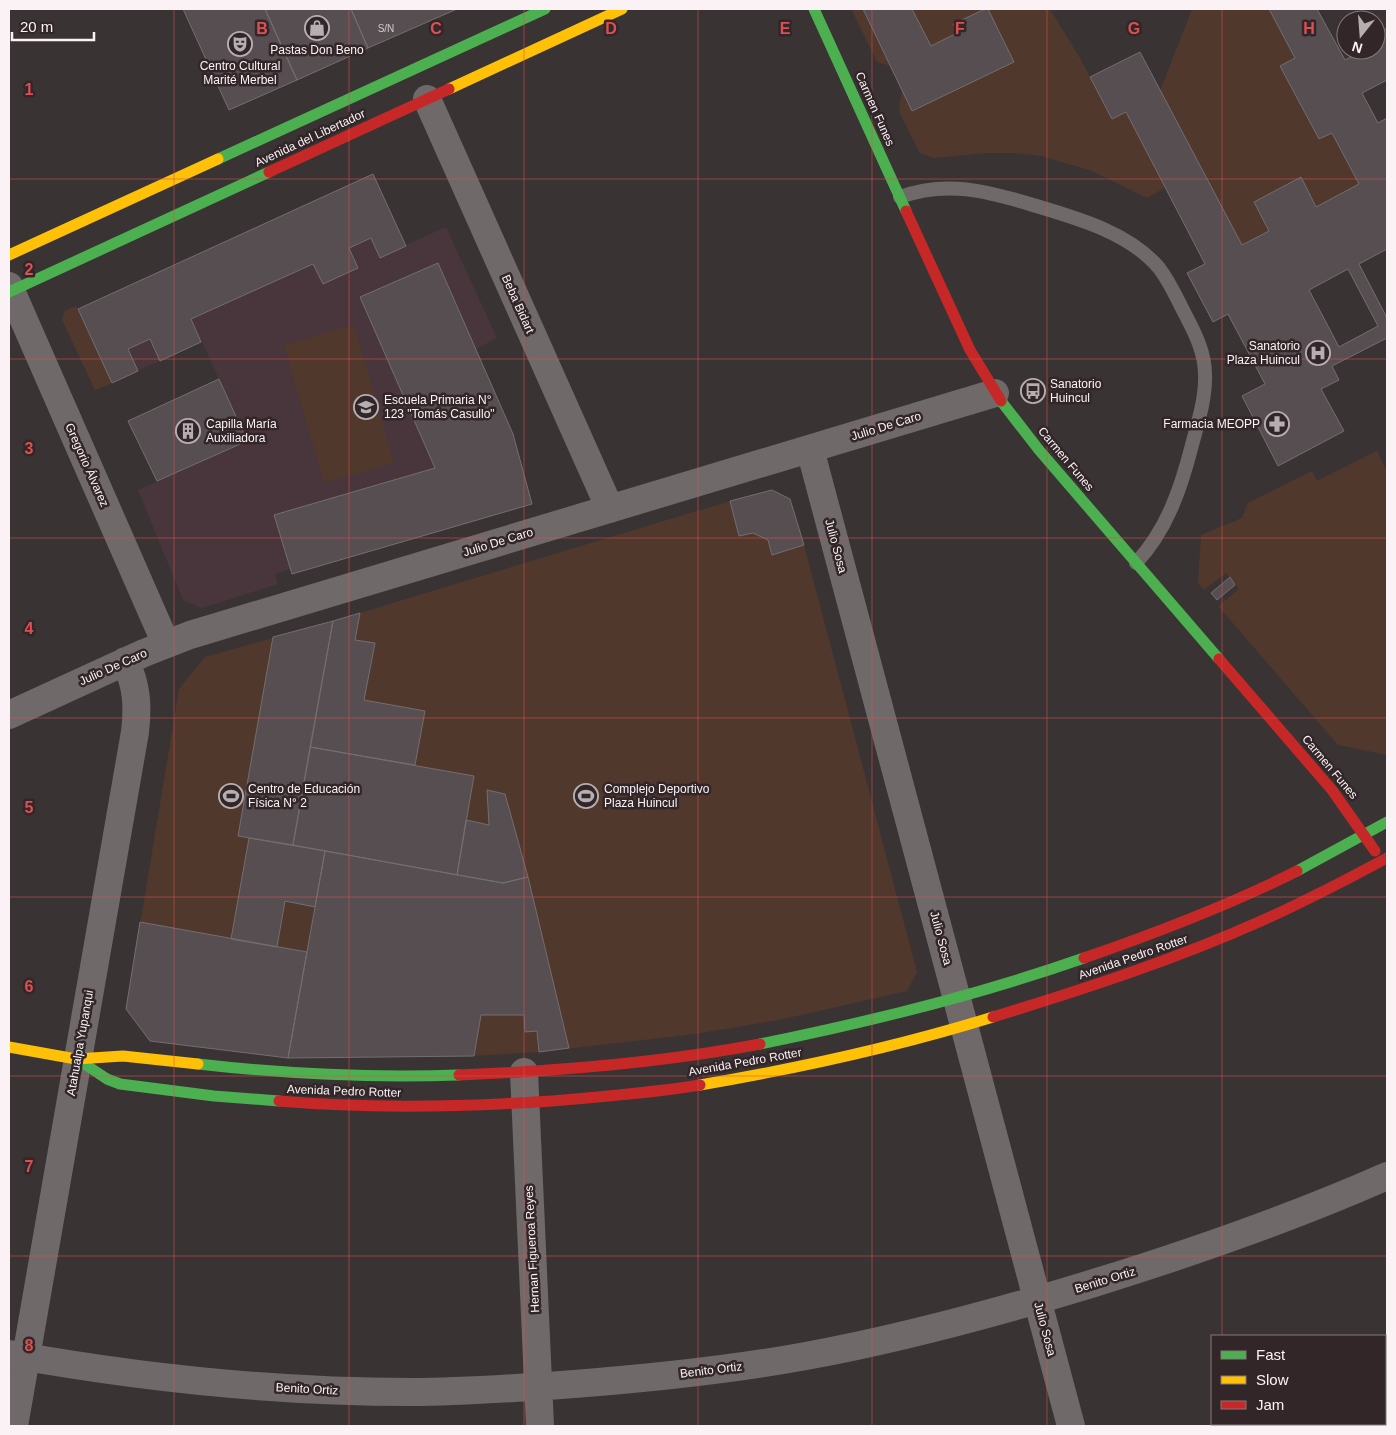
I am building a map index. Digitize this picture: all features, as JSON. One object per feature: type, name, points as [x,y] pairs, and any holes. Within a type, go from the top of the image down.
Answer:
[{"type":"main road","name":"Avenida del Libertador","points":[[9,255],[545,9]]},
{"type":"main road","name":"Avenida del Libertador","points":[[10,290],[622,9]]},
{"type":"main road","name":"Carmen Funes","points":[[814,9],[959,328],[995,393],[1029,438],[1332,790],[1385,863]]},
{"type":"main road","name":"Avenida Pedro Rotter","points":[[9,1047],[78,1059],[121,1055],[232,1068],[321,1074],[445,1075],[524,1072],[664,1059],[765,1043],[865,1022],[1074,962],[1182,923],[1262,888],[1365,836],[1387,822]]},
{"type":"main road","name":"Avenida Pedro Rotter","points":[[78,1059],[108,1079],[120,1084],[216,1097],[353,1106],[444,1106],[566,1100],[652,1091],[775,1072],[877,1050],[964,1026],[1102,983],[1226,938],[1385,863]]},
{"type":"street","name":"Beba Bidart","points":[[427,99],[610,509]]},
{"type":"street","name":"Gregorio Álvarez","points":[[10,290],[166,644]]},
{"type":"street","name":"Julio De Caro","points":[[9,715],[125,661],[212,628],[995,393]]},
{"type":"street","name":"Julio Sosa","points":[[810,449],[1071,1426]]},
{"type":"street","name":"Atahualpa Yupanqui","points":[[14,1426],[17,1356],[78,1059],[136,721],[135,686],[125,661]]},
{"type":"street","name":"Hernan Figueroa Reyes","points":[[524,1072],[540,1426]]},
{"type":"street","name":"Benito Ortiz","points":[[17,1356],[155,1377],[282,1388],[415,1392],[538,1386],[700,1372],[804,1356],[925,1330],[1038,1300],[1251,1232],[1387,1176]]},
{"type":"lane","points":[[900,196],[928,188],[958,188],[996,195],[1043,208],[1086,222],[1120,238],[1149,257],[1168,281],[1192,329],[1201,352],[1206,375],[1189,456],[1174,501],[1162,530],[1136,563]]},
{"type":"shaded area","points":[[851,9],[1050,9],[1080,58],[1112,119],[1126,112],[1165,188],[1147,198],[1092,171],[1041,156],[987,153],[934,158],[920,153],[899,111],[902,89],[891,66],[877,62]]},
{"type":"shaded area","points":[[1192,9],[1269,9],[1295,58],[1281,66],[1319,139],[1332,133],[1359,184],[1316,207],[1301,177],[1254,202],[1269,231],[1242,245],[1160,91]]},
{"type":"shaded area","name":"Escuela Primaria N° 123 \"Tomás Casullo\"","points":[[373,174],[406,245],[446,227],[497,338],[476,349],[513,434],[532,504],[292,574],[290,569],[275,574],[278,584],[202,608],[183,600],[138,490],[247,441],[202,342],[95,390],[62,320],[65,311],[76,306],[78,309]]},
{"type":"shaded area","points":[[76,306],[112,383],[95,390],[62,320],[65,311]]},
{"type":"shaded area","points":[[354,325],[394,463],[324,483],[284,345]]},
{"type":"shaded area","points":[[1377,451],[1387,471],[1387,755],[1338,745],[1218,606],[1239,589],[1226,573],[1204,590],[1198,583],[1201,535],[1242,518],[1248,503],[1312,471],[1317,481]]},
{"type":"shaded area","name":"Complejo Deportivo Plaza Huincul","points":[[790,499],[804,545],[917,972],[907,991],[779,1020],[695,1034],[539,1052],[474,1056],[288,1058],[150,1041],[126,1009],[179,689],[205,657],[333,621],[730,501]]},
{"type":"building","name":"Centro Cultural Marité Merbel","points":[[183,9],[265,9],[297,80],[229,110]]},
{"type":"building","name":"Pastas Don Beno","points":[[265,9],[351,9],[368,48],[297,80]]},
{"type":"building","points":[[351,9],[457,9],[368,48]]},
{"type":"building","points":[[863,9],[912,9],[931,46],[957,33],[953,24],[988,9],[1014,62],[912,111]]},
{"type":"building","points":[[1269,9],[1317,9],[1336,44],[1336,60],[1386,60],[1387,28],[1387,80],[1362,93],[1378,123],[1387,118],[1387,249],[1359,264],[1387,318],[1387,338],[1332,366],[1339,380],[1321,389],[1344,431],[1278,466],[1242,396],[1265,384],[1228,314],[1213,322],[1187,273],[1205,264],[1126,112],[1112,119],[1090,77],[1140,52],[1242,245],[1269,231],[1254,202],[1301,177],[1316,207],[1359,184],[1332,133],[1319,139],[1280,66],[1295,58]],"holes":[[[1348,269],[1378,326],[1339,347],[1309,290]]]},
{"type":"building","points":[[373,174],[406,246],[380,258],[371,238],[349,248],[358,268],[323,284],[313,264],[191,319],[201,342],[160,361],[150,339],[128,349],[138,371],[112,383],[78,309]]},
{"type":"building","points":[[438,263],[513,434],[532,504],[292,574],[274,515],[435,468],[360,297]]},
{"type":"building","name":"Capilla María Auxiliadora","points":[[219,379],[247,441],[157,481],[128,421]]},
{"type":"building","points":[[772,490],[790,499],[804,545],[772,555],[768,540],[753,533],[739,536],[730,501]]},
{"type":"building","points":[[1230,577],[1235,585],[1217,600],[1211,593]]},
{"type":"building","points":[[360,613],[355,640],[375,643],[364,700],[425,711],[415,765],[310,747],[333,621]]},
{"type":"building","points":[[333,621],[293,845],[238,836],[273,637]]},
{"type":"building","points":[[310,747],[474,776],[457,875],[293,845]]},
{"type":"building","points":[[487,790],[505,794],[528,877],[503,883],[457,875],[466,820],[489,825]]},
{"type":"building","points":[[249,838],[325,851],[315,907],[285,901],[277,947],[231,939]]},
{"type":"building","points":[[325,851],[503,883],[528,877],[569,1048],[539,1052],[537,1031],[525,1032],[524,1015],[481,1015],[474,1056],[288,1058]]},
{"type":"building","points":[[140,922],[307,952],[288,1058],[150,1041],[126,1009]]},
{"type":"traffic: fast","points":[[218,159],[545,9]]},
{"type":"traffic: fast","points":[[814,9],[906,211]]},
{"type":"traffic: fast","points":[[9,292],[269,172]]},
{"type":"traffic: fast","points":[[1001,401],[1039,450],[1219,659]]},
{"type":"traffic: fast","points":[[1297,871],[1387,822]]},
{"type":"traffic: fast","points":[[760,1044],[923,1007],[1004,984],[1084,958]]},
{"type":"traffic: fast","points":[[77,1059],[107,1079],[120,1084],[214,1096],[279,1101]]},
{"type":"traffic: fast","points":[[198,1064],[328,1074],[459,1075]]},
{"type":"traffic: slow","points":[[449,89],[622,9]]},
{"type":"traffic: slow","points":[[9,255],[218,159]]},
{"type":"traffic: slow","points":[[700,1085],[848,1056],[993,1017]]},
{"type":"traffic: slow","points":[[9,1047],[76,1059],[123,1056],[198,1064]]},
{"type":"traffic: jam","points":[[269,172],[449,89]]},
{"type":"traffic: jam","points":[[906,211],[970,350],[1001,401]]},
{"type":"traffic: jam","points":[[1219,659],[1332,790],[1375,851]]},
{"type":"traffic: jam","points":[[993,1017],[1095,985],[1195,949],[1293,906],[1387,858]]},
{"type":"traffic: jam","points":[[1084,958],[1192,918],[1245,896],[1297,871]]},
{"type":"traffic: jam","points":[[459,1075],[610,1065],[723,1051],[760,1044]]},
{"type":"traffic: jam","points":[[279,1101],[381,1106],[484,1105],[607,1096],[700,1085]]},
{"type":"place","name":"Pastas Don Beno","points":[[317,28]]},
{"type":"place","name":"Centro Cultural Marité Merbel","points":[[240,44]]},
{"type":"place","name":"Sanatorio Plaza Huincul","points":[[1318,353]]},
{"type":"place","name":"Sanatorio Huincul","points":[[1033,391]]},
{"type":"place","name":"Escuela Primaria N° 123 \"Tomás Casullo\"","points":[[366,407]]},
{"type":"place","name":"Farmacia MEOPP","points":[[1277,424]]},
{"type":"place","name":"Capilla María Auxiliadora","points":[[188,431]]},
{"type":"place","name":"Centro de Educación Física N° 2","points":[[231,796]]},
{"type":"place","name":"Complejo Deportivo Plaza Huincul","points":[[586,796]]}]
